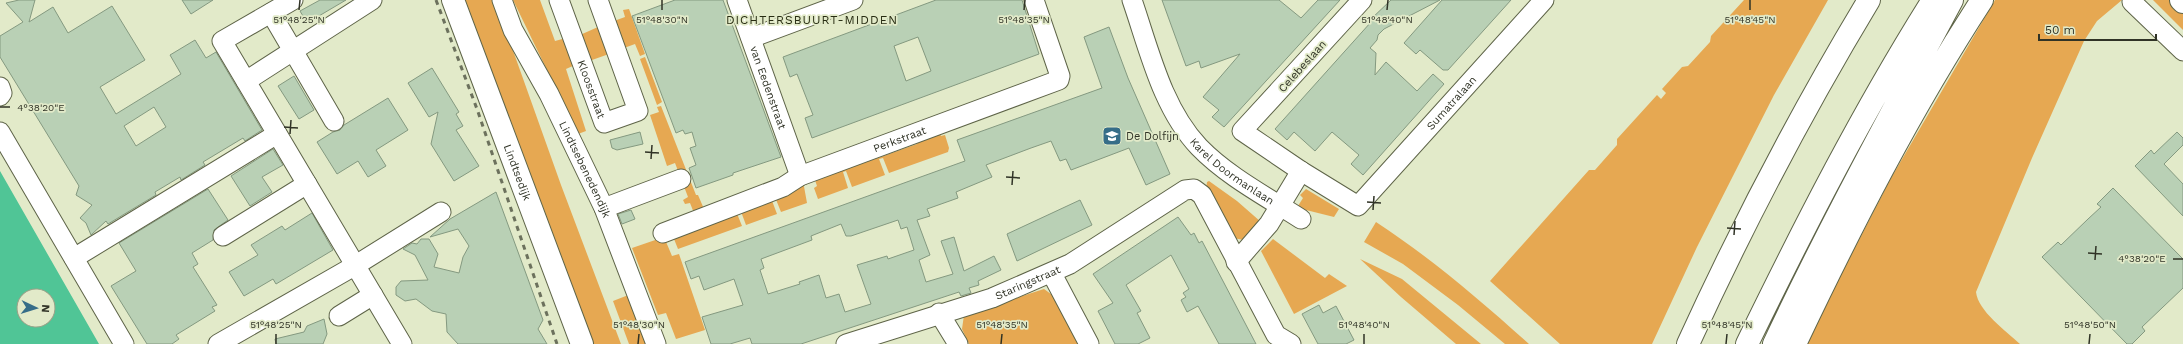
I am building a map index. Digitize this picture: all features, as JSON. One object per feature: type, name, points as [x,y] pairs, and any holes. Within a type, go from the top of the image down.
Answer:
[{"type":"main road","name":"Lindtsedijk","points":[[453,0],[582,344]]},
{"type":"main road","points":[[1688,344],[1761,193],[1812,97],[1869,0]]},
{"type":"main road","points":[[1747,344],[1832,175],[1910,36],[1933,0]]},
{"type":"main road","points":[[1774,344],[1798,293],[1876,142],[1952,0]]},
{"type":"main road","points":[[1795,344],[1855,223],[1906,127],[1952,47],[1982,0]]},
{"type":"street","points":[[293,0],[222,41],[402,344]]},
{"type":"street","points":[[246,81],[372,0]]},
{"type":"street","name":"Lindtsebenedendijk","points":[[502,0],[513,30],[549,94],[604,208],[656,344]]},
{"type":"street","name":"Kloosstraat","points":[[559,0],[604,123],[638,111],[598,0]]},
{"type":"street","name":"van Eedenstraat","points":[[737,0],[800,176]]},
{"type":"street","points":[[751,38],[853,0]]},
{"type":"street","name":"Perkstraat","points":[[663,233],[784,187],[800,176],[1059,80],[1060,76],[1034,0]]},
{"type":"street","name":"Karel Doormanlaan","points":[[1132,0],[1163,89],[1187,132],[1198,146],[1216,162],[1301,219]]},
{"type":"street","name":"Celebeslaan","points":[[1301,171],[1242,131],[1362,0]]},
{"type":"street","name":"Sumatralaan","points":[[1301,171],[1358,206],[1544,0]]},
{"type":"street","points":[[2132,2],[2183,51]]},
{"type":"street","points":[[271,13],[334,121]]},
{"type":"street","points":[[0,87],[2,92],[0,96]]},
{"type":"street","points":[[0,132],[124,344]]},
{"type":"street","points":[[74,258],[278,134]]},
{"type":"street","points":[[1291,344],[1276,334],[1236,262],[1269,224],[1301,171]]},
{"type":"street","points":[[604,208],[681,178]]},
{"type":"street","points":[[223,236],[307,184]]},
{"type":"street","name":"Staringstraat","points":[[846,344],[939,313],[992,298],[1052,274],[1185,190],[1194,189],[1202,194],[1236,262]]},
{"type":"street","points":[[218,344],[356,265],[441,212]]},
{"type":"street","points":[[1052,274],[1089,344]]},
{"type":"street","points":[[339,316],[373,295]]},
{"type":"street","points":[[939,313],[958,344]]},
{"type":"shaded area","points":[[462,0],[495,0],[561,185],[621,344],[586,344]]},
{"type":"shaded area","points":[[513,0],[540,0],[555,41],[566,38],[575,65],[566,69],[586,131],[578,134]]},
{"type":"shaded area","points":[[1744,0],[1828,0],[1774,95],[1697,247],[1652,344],[1560,344],[1490,281],[1589,170],[1595,170],[1617,145],[1617,139],[1657,95],[1661,99],[1666,93],[1662,89],[1682,67],[1688,66],[1710,42],[1711,36]]},
{"type":"shaded area","points":[[1995,0],[2122,0],[2097,21],[2084,41],[2032,158],[1976,292],[1978,299],[1987,313],[2000,327],[2020,344],[1805,344],[1891,178]]},
{"type":"shaded area","points":[[2153,0],[2170,0],[2183,13],[2183,30]]},
{"type":"shaded area","points":[[629,9],[645,54],[640,56],[635,44],[624,48],[614,21],[625,17],[623,10]]},
{"type":"shaded area","points":[[600,27],[609,54],[592,60],[589,59],[580,35]]},
{"type":"shaded area","points":[[645,57],[662,102],[657,105],[640,59]]},
{"type":"shaded area","points":[[661,106],[696,195],[698,195],[704,209],[694,213],[690,203],[685,204],[683,200],[688,197],[675,163],[667,166],[650,115],[659,112],[657,107]]},
{"type":"shaded area","points":[[939,132],[941,136],[945,135],[949,148],[948,152],[889,173],[883,158],[879,159],[885,175],[852,187],[846,171],[843,172],[848,188],[818,199],[814,188],[817,186],[814,177],[824,173],[830,175],[917,144],[920,138]]},
{"type":"shaded area","points":[[0,171],[99,344],[0,344]]},
{"type":"shaded area","points":[[803,181],[807,203],[781,212],[775,197]]},
{"type":"shaded area","points":[[1209,181],[1237,201],[1261,222],[1244,240],[1233,238],[1206,189],[1207,182]]},
{"type":"shaded area","points":[[1306,189],[1339,209],[1334,217],[1302,209],[1298,206],[1303,198],[1300,195]]},
{"type":"shaded area","points":[[771,198],[777,214],[746,225],[740,209]]},
{"type":"shaded area","points":[[736,211],[742,226],[678,249],[672,234]]},
{"type":"shaded area","points":[[1376,222],[1455,280],[1529,344],[1505,344],[1458,305],[1403,264],[1364,242]]},
{"type":"shaded area","points":[[664,237],[672,256],[679,254],[705,330],[676,339],[666,313],[658,315],[632,248]]},
{"type":"shaded area","points":[[1273,239],[1325,278],[1329,274],[1347,286],[1294,314],[1261,251]]},
{"type":"shaded area","points":[[1360,259],[1402,279],[1481,344],[1456,344],[1401,297]]},
{"type":"shaded area","points":[[1044,289],[1055,297],[1080,344],[969,344],[962,329],[964,315]]},
{"type":"shaded area","points":[[631,294],[650,344],[629,344],[613,301]]},
{"type":"building","points":[[19,0],[35,0],[29,22],[53,7],[68,33],[112,6],[145,60],[100,87],[116,114],[181,74],[170,55],[195,40],[206,58],[216,52],[262,130],[245,141],[243,138],[203,162],[205,165],[181,180],[180,177],[155,192],[156,195],[108,224],[106,221],[91,235],[86,223],[80,218],[92,205],[76,195],[79,186],[0,57],[0,36],[23,22],[6,3]],"holes":[[[154,107],[166,127],[136,146],[124,126]]]},
{"type":"building","points":[[182,0],[213,0],[191,14]]},
{"type":"building","points":[[320,0],[346,0],[307,23],[300,11]]},
{"type":"building","points":[[675,0],[723,0],[781,157],[733,173],[733,175],[696,188],[689,168],[696,165],[690,148],[696,146],[692,132],[685,134],[683,130],[676,133],[632,16]]},
{"type":"building","points":[[936,0],[1022,0],[1039,54],[812,138],[805,118],[813,115],[797,74],[790,77],[783,57]],"holes":[[[918,37],[931,71],[906,81],[894,46]]]},
{"type":"building","points":[[1162,0],[1279,0],[1301,18],[1318,0],[1340,0],[1224,127],[1212,117],[1219,110],[1203,97],[1240,54],[1201,68],[1199,61],[1186,66]]},
{"type":"building","points":[[1391,0],[1440,0],[1384,29],[1378,35],[1377,40],[1370,48],[1376,53],[1375,75],[1386,62],[1417,91],[1433,74],[1444,84],[1363,175],[1351,164],[1359,155],[1332,132],[1315,151],[1294,132],[1287,140],[1275,129],[1371,22],[1370,20]]},
{"type":"building","points":[[1442,0],[1511,0],[1448,70],[1443,70],[1420,50],[1416,54],[1404,43]]},
{"type":"building","points":[[1109,27],[1128,78],[1170,174],[1146,185],[1129,148],[1071,170],[1066,159],[1060,161],[1051,141],[1031,148],[986,165],[992,177],[956,192],[958,198],[927,209],[930,216],[917,220],[930,255],[919,260],[926,282],[953,274],[941,241],[954,237],[964,271],[994,256],[1001,270],[978,281],[979,285],[969,288],[971,293],[961,296],[959,292],[801,344],[752,344],[750,338],[730,344],[711,344],[702,317],[743,305],[734,279],[704,290],[699,276],[691,279],[685,262],[965,161],[957,140],[1102,88],[1084,37]],"holes":[[[898,220],[901,229],[907,227],[914,250],[888,259],[887,256],[857,265],[871,304],[845,312],[839,294],[826,298],[819,275],[799,282],[800,284],[768,294],[760,270],[764,268],[761,259],[812,240],[811,236],[841,224],[846,236],[851,236]]]},
{"type":"building","points":[[432,68],[459,112],[456,114],[463,126],[456,130],[479,166],[454,181],[431,144],[438,112],[429,117],[408,83]]},
{"type":"building","points":[[294,76],[314,110],[299,119],[278,86]]},
{"type":"building","points":[[388,98],[408,130],[376,150],[386,166],[368,177],[358,161],[337,174],[317,142],[333,132],[340,130],[344,125]]},
{"type":"building","points":[[640,132],[643,144],[617,150],[612,148],[610,140]]},
{"type":"building","points":[[2177,132],[2183,138],[2183,145],[2164,164],[2183,184],[2183,216],[2135,166],[2151,150],[2154,154]]},
{"type":"building","points":[[273,149],[283,165],[262,177],[272,192],[250,206],[231,176]]},
{"type":"building","points":[[2113,188],[2183,259],[2183,288],[2142,327],[2145,331],[2132,344],[2127,344],[2042,257],[2058,242],[2061,245],[2101,207],[2097,204]]},
{"type":"building","points":[[208,189],[228,220],[214,230],[213,240],[192,253],[198,264],[193,267],[217,305],[212,307],[215,311],[176,335],[179,339],[172,344],[147,344],[111,286],[136,271],[119,243]]},
{"type":"building","points":[[496,192],[543,320],[538,329],[547,344],[458,344],[447,332],[446,314],[432,311],[416,299],[405,301],[396,295],[396,287],[401,281],[428,280],[415,255],[403,249],[412,243],[417,244],[421,239],[429,239],[438,254],[434,267],[459,273],[463,257],[469,246],[458,229],[430,237],[450,219]]},
{"type":"building","points":[[1080,200],[1092,225],[1017,261],[1007,234]]},
{"type":"building","points":[[631,210],[635,219],[622,224],[618,214]]},
{"type":"building","points":[[312,213],[333,250],[276,284],[273,279],[244,296],[229,272],[258,255],[251,245],[282,226],[285,230]]},
{"type":"building","points":[[1178,217],[1191,235],[1194,233],[1199,243],[1202,241],[1256,344],[1219,344],[1198,306],[1187,312],[1181,300],[1186,297],[1183,293],[1189,289],[1171,255],[1126,285],[1141,311],[1137,313],[1150,338],[1138,344],[1115,344],[1098,311],[1113,303],[1093,274]]},
{"type":"building","points":[[1319,305],[1323,313],[1336,306],[1354,340],[1346,344],[1318,344],[1302,314]]},
{"type":"building","points":[[324,319],[327,334],[323,344],[276,344],[275,339],[304,332],[307,326]]},
{"type":"railway","points":[[436,0],[477,109],[557,344]]},
{"type":"place","name":"De Dolfijn","points":[[1112,136]]},
{"type":"district","name":"DICHTERSBUURT-MIDDEN","points":[[812,20]]}]
